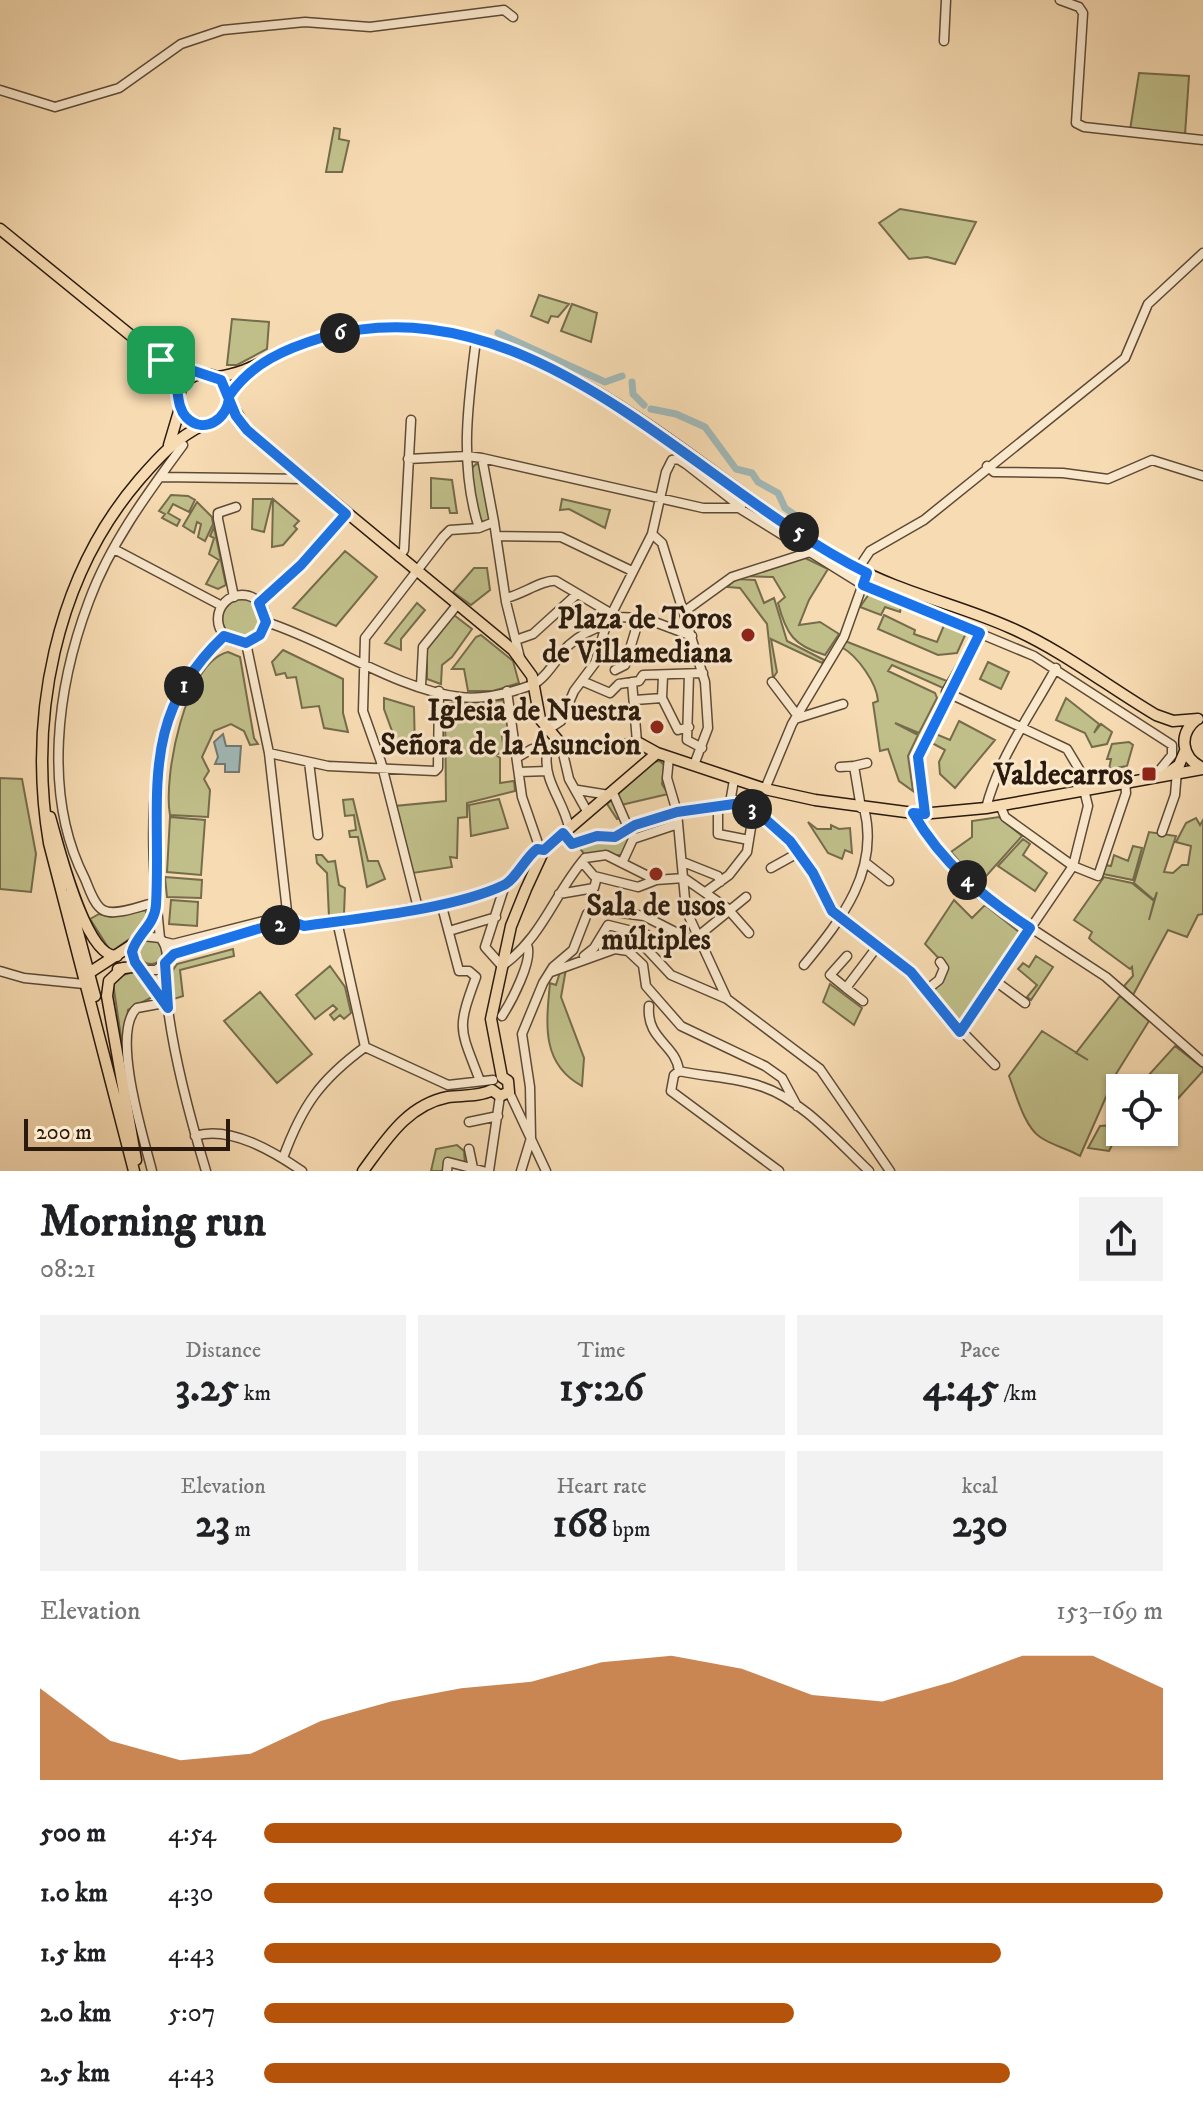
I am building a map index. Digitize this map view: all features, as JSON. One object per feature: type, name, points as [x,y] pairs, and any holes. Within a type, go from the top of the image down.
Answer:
[{"type":"main road","points":[[0,229],[161,360],[173,376],[179,394],[180,408],[168,446]]},
{"type":"main road","points":[[161,360],[197,374],[216,377],[250,370],[311,341],[372,328],[438,330],[476,340],[524,357],[591,390],[863,571],[1045,644],[1156,715],[1173,721],[1201,718]]},
{"type":"main road","points":[[136,1168],[103,1054],[101,1031],[85,970],[65,912],[44,814],[45,701],[71,600],[104,528],[168,446],[226,411],[229,398],[250,370]]},
{"type":"main road","points":[[179,394],[185,382],[197,374]]},
{"type":"main road","points":[[216,377],[225,385],[247,430],[521,659],[535,684],[538,711],[546,731],[565,748],[610,748],[637,742],[657,753],[765,789],[863,808],[920,814],[986,808],[1203,768]]},
{"type":"main road","points":[[180,408],[192,422],[247,430]]},
{"type":"main road","points":[[1156,715],[1184,746],[1191,760],[1203,768]]},
{"type":"main road","points":[[1169,772],[1184,746],[1188,728],[1201,718]]},
{"type":"main road","points":[[363,1171],[398,1125],[413,1112],[446,1098],[499,1087],[491,1030],[510,960],[511,926],[541,850],[657,753]]},
{"type":"main road","points":[[42,772],[86,978],[136,1168]]},
{"type":"main road","points":[[47,806],[70,886],[83,917],[104,954],[117,956]]},
{"type":"main road","points":[[86,978],[139,940]]},
{"type":"main road","points":[[86,978],[123,968],[141,968]]},
{"type":"main road","points":[[123,968],[109,981],[107,996],[136,1168]]},
{"type":"street","points":[[944,41],[946,0]]},
{"type":"street","points":[[1060,0],[1079,7],[1083,13],[1076,123],[1084,127],[1203,140]]},
{"type":"street","points":[[0,90],[55,107],[119,88],[181,44],[223,30],[305,22],[370,27],[504,10],[513,17]]},
{"type":"street","points":[[765,789],[773,762],[796,717],[844,637],[863,585],[863,571],[870,551],[924,520],[987,466],[1125,358],[1148,304],[1203,253]]},
{"type":"street","points":[[476,340],[465,424],[521,659]]},
{"type":"street","points":[[399,557],[404,550],[411,420]]},
{"type":"street","points":[[156,905],[113,912],[102,909],[73,850],[62,802],[59,742],[72,651],[89,601],[114,549],[183,445]]},
{"type":"street","points":[[475,457],[469,469],[490,529]]},
{"type":"street","points":[[408,459],[475,457],[703,508],[744,510]]},
{"type":"street","points":[[546,731],[561,721],[595,663],[606,625],[652,534],[672,460],[678,459],[807,553],[863,585],[1056,668],[1172,745],[1169,772],[1175,795],[1162,832]]},
{"type":"street","points":[[987,466],[994,472],[1063,473],[1108,479],[1152,460],[1203,476]]},
{"type":"street","points":[[160,477],[305,479]]},
{"type":"street","points":[[234,597],[218,513],[236,507]]},
{"type":"street","points":[[259,603],[301,565],[346,514]]},
{"type":"street","points":[[418,908],[383,771],[363,711],[365,638],[369,628],[450,530],[490,529],[561,537],[632,571]]},
{"type":"street","points":[[652,534],[662,543],[703,673],[708,728],[694,765]]},
{"type":"street","points":[[114,549],[222,606]]},
{"type":"street","points":[[685,611],[732,577],[807,553]]},
{"type":"street","points":[[506,598],[525,594],[549,580],[611,614],[639,619],[692,636]]},
{"type":"street","points":[[516,640],[533,634],[577,594]]},
{"type":"street","points":[[248,596],[259,603],[266,622],[260,635],[246,643],[224,636],[218,622],[222,606],[234,597],[248,596]]},
{"type":"street","points":[[421,686],[423,647],[457,605]]},
{"type":"street","points":[[595,663],[615,670],[625,665],[639,619]]},
{"type":"street","points":[[266,622],[308,636],[365,665],[464,698],[535,684],[569,645],[587,631],[606,625]]},
{"type":"street","points":[[980,633],[918,757],[923,831],[979,894],[1106,977],[1203,1062]]},
{"type":"street","points":[[206,1171],[195,1136],[166,1006],[167,960],[156,905],[156,811],[166,726],[177,697],[194,668],[224,636]]},
{"type":"street","points":[[246,643],[269,753],[287,918]]},
{"type":"street","points":[[986,808],[1006,755],[1056,668]]},
{"type":"street","points":[[615,670],[619,684]]},
{"type":"street","points":[[582,681],[612,694],[619,684],[643,679],[643,675],[703,673]]},
{"type":"street","points":[[689,674],[687,740],[702,748]]},
{"type":"street","points":[[663,676],[662,698],[678,730],[689,727]]},
{"type":"street","points":[[632,682],[637,742]]},
{"type":"street","points":[[772,682],[796,717]]},
{"type":"street","points":[[269,753],[309,762],[383,771],[435,771],[438,768],[439,691]]},
{"type":"street","points":[[139,940],[162,940],[173,944],[287,918],[302,926],[337,921],[418,908],[505,885],[541,850],[519,772],[507,691]]},
{"type":"street","points":[[948,693],[1067,749],[1079,769],[1088,806],[1073,866],[960,1032]]},
{"type":"street","points":[[635,700],[662,698]]},
{"type":"street","points":[[796,717],[843,704]]},
{"type":"street","points":[[512,715],[538,711]]},
{"type":"street","points":[[518,757],[532,749],[547,753],[565,748],[569,779],[578,790],[588,813]]},
{"type":"street","points":[[547,753],[547,771],[565,808],[566,830],[572,844],[597,877],[638,887],[656,880],[684,878],[729,909],[749,933]]},
{"type":"street","points":[[669,757],[667,778],[677,812],[686,910],[727,999]]},
{"type":"street","points":[[309,762],[318,835]]},
{"type":"street","points":[[840,767],[867,763]]},
{"type":"street","points":[[804,965],[841,919],[866,863],[870,839],[854,766]]},
{"type":"street","points":[[519,772],[547,771]]},
{"type":"street","points":[[734,780],[731,797],[740,805]]},
{"type":"street","points":[[1000,805],[1005,817],[1073,866],[1101,875],[1126,793],[1125,781]]},
{"type":"street","points":[[578,790],[611,794],[631,835],[622,863]]},
{"type":"street","points":[[631,835],[677,812],[740,805],[754,809],[773,823],[798,853],[832,911],[911,972],[960,1032],[995,1065]]},
{"type":"street","points":[[718,808],[718,834],[749,840]]},
{"type":"street","points":[[707,891],[720,882],[747,852],[754,809]]},
{"type":"street","points":[[572,844],[597,836],[631,835],[678,824]]},
{"type":"street","points":[[771,868],[798,853]]},
{"type":"street","points":[[505,885],[485,947],[510,960],[543,927],[559,894],[584,860],[606,855],[656,880]]},
{"type":"street","points":[[683,862],[718,876],[720,882]]},
{"type":"street","points":[[866,863],[889,881]]},
{"type":"street","points":[[559,894],[594,888],[597,877]]},
{"type":"street","points":[[698,941],[729,909],[746,897]]},
{"type":"street","points":[[441,903],[459,971],[469,971],[476,977],[461,1019],[462,1032],[480,1081]]},
{"type":"street","points":[[156,905],[133,958],[166,1006]]},
{"type":"street","points":[[521,1171],[531,1138],[530,1087],[522,1034],[534,1000],[550,972],[573,950],[587,914],[593,909],[644,916],[698,941]]},
{"type":"street","points":[[449,931],[496,917]]},
{"type":"street","points":[[141,968],[156,970],[167,960],[287,918]]},
{"type":"street","points":[[337,921],[365,1047]]},
{"type":"street","points":[[574,963],[594,948],[608,925],[638,930],[648,935],[643,945],[671,975],[727,999],[820,1069],[890,1171]]},
{"type":"street","points":[[502,1016],[514,996],[530,954],[525,943]]},
{"type":"street","points":[[846,988],[877,947]]},
{"type":"street","points":[[550,972],[615,949],[628,951],[643,965],[646,986],[681,1026],[737,1050],[782,1078],[800,1109]]},
{"type":"street","points":[[847,956],[830,975],[863,1001]]},
{"type":"street","points":[[925,991],[942,976],[944,968],[940,962]]},
{"type":"street","points":[[0,971],[24,978],[86,978]]},
{"type":"street","points":[[994,980],[1025,1003]]},
{"type":"street","points":[[151,1005],[156,1001],[158,991]]},
{"type":"street","points":[[152,1171],[132,1093],[128,1051],[131,1014],[137,1008],[166,1006]]},
{"type":"street","points":[[649,1006],[651,1026],[657,1040],[677,1061],[679,1071]]},
{"type":"street","points":[[365,1047],[448,1085],[480,1081],[499,1087],[531,1138],[546,1171]]},
{"type":"street","points":[[283,1158],[311,1098],[330,1075],[365,1047]]},
{"type":"street","points":[[679,1071],[762,1086],[800,1109],[869,1171]]},
{"type":"street","points":[[679,1071],[670,1082],[671,1091],[779,1171]]},
{"type":"street","points":[[489,1171],[498,1116],[499,1087]]},
{"type":"street","points":[[469,1122],[498,1116]]},
{"type":"street","points":[[195,1136],[215,1134],[236,1138],[283,1158],[302,1171]]},
{"type":"street","points":[[469,1149],[473,1168]]},
{"type":"street","points":[[447,1171],[448,1162],[483,1171]]},
{"type":"shaded area","points":[[1139,73],[1189,76],[1185,135],[1130,130]]},
{"type":"shaded area","points":[[334,128],[340,129],[339,139],[349,141],[342,172],[326,172]]},
{"type":"shaded area","points":[[900,209],[976,222],[955,264],[927,257],[909,259],[879,223]]},
{"type":"shaded area","points":[[539,295],[569,304],[558,317],[551,316],[548,323],[531,316]]},
{"type":"shaded area","points":[[572,304],[597,313],[591,342],[561,331]]},
{"type":"shaded area","points":[[232,319],[269,322],[267,349],[237,365],[227,365]]},
{"type":"shaded area","points":[[476,464],[481,465],[493,517],[485,524],[478,517],[471,469]]},
{"type":"shaded area","points":[[431,478],[452,480],[457,513],[450,513],[449,508],[431,508]]},
{"type":"shaded area","points":[[171,495],[188,496],[195,500],[189,512],[173,504],[168,513],[180,520],[177,526],[162,518],[165,514],[159,511]]},
{"type":"shaded area","points":[[253,499],[272,499],[264,532],[252,529]]},
{"type":"shaded area","points":[[273,499],[299,521],[294,526],[297,529],[283,545],[272,547]]},
{"type":"shaded area","points":[[562,499],[610,510],[605,528],[569,509],[560,510]]},
{"type":"shaded area","points":[[197,502],[212,517],[213,524],[205,541],[198,537],[201,524],[197,522],[194,533],[183,526]]},
{"type":"shaded area","points":[[214,527],[226,585],[218,589],[206,584],[219,560],[209,554]]},
{"type":"shaded area","points":[[345,551],[377,577],[336,626],[293,608]]},
{"type":"shaded area","points":[[803,557],[828,569],[809,600],[799,625],[820,622],[839,634],[825,655],[799,643],[788,631],[778,603],[785,597],[773,577],[739,576]]},
{"type":"shaded area","points":[[474,568],[487,568],[490,590],[471,605],[453,592]]},
{"type":"shaded area","points":[[736,579],[755,580],[764,603],[774,598],[787,641],[824,660],[822,663],[771,639],[777,672],[773,678],[767,624],[740,588],[727,587]]},
{"type":"shaded area","points":[[869,594],[901,607],[900,612],[885,607],[881,615],[860,607]]},
{"type":"shaded area","points":[[242,598],[256,604],[262,618],[256,632],[242,638],[228,632],[222,618],[228,604]]},
{"type":"shaded area","points":[[417,603],[425,610],[401,639],[401,650],[385,643]]},
{"type":"shaded area","points":[[454,615],[472,629],[452,657],[442,665],[441,684],[427,679],[427,649]]},
{"type":"shaded area","points":[[884,615],[915,630],[914,634],[937,642],[945,623],[967,631],[957,653],[938,655],[878,629]]},
{"type":"shaded area","points":[[481,635],[513,661],[519,683],[493,691],[468,691],[464,669],[452,669],[476,637]]},
{"type":"shaded area","points":[[845,641],[947,681],[943,688],[892,665],[888,671],[935,693],[937,698],[919,733],[895,723],[918,735],[908,756],[913,791],[899,781],[888,749],[880,751],[873,703],[878,701],[877,694],[865,671],[843,648]]},
{"type":"shaded area","points":[[283,650],[343,679],[343,713],[348,732],[324,728],[319,706],[302,708],[296,677],[287,678],[285,673],[276,675],[272,662]]},
{"type":"shaded area","points":[[228,652],[240,657],[254,738],[258,744],[250,745],[244,731],[231,724],[214,731],[202,757],[209,771],[204,779],[210,790],[208,817],[170,815],[170,775],[180,723],[200,676],[213,660]]},
{"type":"shaded area","points":[[988,662],[1009,672],[1001,689],[980,679]]},
{"type":"shaded area","points":[[384,698],[414,707],[415,751],[399,750],[384,709]]},
{"type":"shaded area","points":[[1066,698],[1099,724],[1094,733],[1101,724],[1112,732],[1107,744],[1092,747],[1085,733],[1056,720]]},
{"type":"shaded area","points":[[506,700],[513,735],[502,736],[504,751],[496,755],[500,758],[500,783],[514,781],[515,791],[467,803],[467,817],[458,818],[457,858],[450,857],[452,867],[413,873],[395,806],[446,801],[445,707],[449,703]]},
{"type":"shaded area","points":[[959,721],[995,740],[955,788],[940,774],[939,762],[945,750],[932,743],[936,734],[950,740]]},
{"type":"shaded area","points":[[1129,742],[1133,745],[1127,766],[1109,769],[1111,759],[1107,759],[1112,744]]},
{"type":"shaded area","points":[[660,761],[664,765],[662,784],[668,794],[621,805],[625,816],[617,819],[607,804],[653,762]]},
{"type":"shaded area","points":[[0,778],[22,779],[36,854],[31,892],[0,889]]},
{"type":"shaded area","points":[[353,799],[368,861],[378,861],[385,879],[367,887],[358,837],[350,837],[349,831],[356,830],[354,815],[345,816],[343,800]]},
{"type":"shaded area","points":[[499,799],[508,828],[471,836],[469,805]]},
{"type":"shaded area","points":[[170,817],[205,820],[201,875],[167,872]]},
{"type":"shaded area","points":[[999,817],[1022,836],[979,884],[951,852],[972,837],[972,821]]},
{"type":"shaded area","points":[[1196,818],[1200,825],[1203,820],[1203,914],[1198,915],[1187,937],[1168,930],[1133,995],[1124,986],[1133,976],[1132,967],[1130,969],[1092,941],[1089,938],[1092,932],[1074,920],[1104,877],[1132,883],[1154,901],[1149,920],[1157,892],[1154,900],[1134,883],[1149,832],[1176,836],[1164,872],[1173,873],[1182,865],[1188,865],[1191,846],[1176,842],[1186,823]]},
{"type":"shaded area","points":[[808,822],[817,829],[831,829],[831,825],[839,829],[850,828],[852,853],[845,850],[842,859],[828,853]]},
{"type":"shaded area","points":[[625,836],[628,839],[625,854],[621,855],[586,856],[576,844]]},
{"type":"shaded area","points":[[1023,839],[1030,844],[1023,855],[1047,873],[1035,891],[998,866]]},
{"type":"shaded area","points":[[1133,846],[1142,848],[1133,880],[1103,874],[1105,865],[1111,866],[1114,855],[1128,861]]},
{"type":"shaded area","points":[[316,855],[322,855],[328,862],[335,861],[339,885],[345,888],[344,914],[329,917],[327,873],[317,863]]},
{"type":"shaded area","points":[[165,877],[202,880],[201,898],[167,897]]},
{"type":"shaded area","points":[[171,900],[198,902],[197,926],[169,924]]},
{"type":"shaded area","points":[[954,900],[972,918],[985,905],[1019,932],[960,1024],[933,993],[948,968],[925,944]]},
{"type":"shaded area","points":[[145,910],[147,914],[142,930],[111,952],[90,919],[99,914],[111,917]]},
{"type":"shaded area","points":[[151,940],[160,943],[163,952],[160,961],[151,964],[142,961],[139,952],[142,943]]},
{"type":"shaded area","points":[[233,949],[234,956],[180,970],[183,996],[174,999],[171,973],[177,964]]},
{"type":"shaded area","points":[[1036,956],[1053,967],[1031,1000],[1027,997],[1037,985],[1018,969],[1023,963],[1029,967]]},
{"type":"shaded area","points":[[330,966],[345,987],[351,1013],[344,1019],[340,1015],[334,1020],[330,1015],[337,1009],[333,1005],[315,1019],[296,995]]},
{"type":"shaded area","points":[[566,969],[561,997],[584,1058],[582,1086],[559,1066],[549,1042],[550,983],[556,985],[560,972]]},
{"type":"shaded area","points":[[133,972],[144,978],[154,996],[128,1010],[123,1051],[113,983],[120,976]]},
{"type":"shaded area","points":[[830,984],[862,1008],[854,1025],[823,1002]]},
{"type":"shaded area","points":[[260,992],[312,1054],[277,1083],[224,1021]]},
{"type":"shaded area","points":[[1120,996],[1149,1021],[1116,1074],[1106,1074],[1106,1097],[1080,1156],[1034,1132],[1021,1109],[1009,1076],[1042,1031],[1076,1053]]},
{"type":"shaded area","points":[[1175,1046],[1203,1068],[1178,1099],[1178,1074],[1150,1074]]},
{"type":"shaded area","points":[[1100,1126],[1106,1126],[1106,1146],[1112,1146],[1109,1151],[1088,1148]]},
{"type":"shaded area","points":[[457,1145],[464,1151],[465,1164],[447,1161],[444,1171],[431,1171],[436,1149]]},
{"type":"water","points":[[223,734],[226,746],[241,746],[239,772],[225,772],[225,764],[215,764],[218,757],[214,742]]},
{"type":"waterway","points":[[498,333],[605,382],[622,376]]},
{"type":"waterway","points":[[632,382],[633,394],[644,405]]},
{"type":"waterway","points":[[651,409],[676,414],[705,427],[736,469],[752,473],[758,482],[778,493],[785,508],[799,518]]},
{"type":"place","name":"Plaza de Toros de Villamediana","points":[[748,635]]},
{"type":"place","name":"Iglesia de Nuestra Señora de la Asuncion","points":[[657,727]]},
{"type":"place","name":"Valdecarros","points":[[1149,774]]},
{"type":"place","name":"Sala de usos múltiples","points":[[656,874]]},
{"type":"route","points":[[161,360],[173,376],[183,414],[192,422],[203,425],[223,416],[228,406],[229,401],[229,396],[250,370],[311,341],[372,328],[438,330],[476,340],[524,357],[591,390],[784,522],[867,573],[863,585],[980,633],[918,757],[925,814],[913,813],[923,831],[979,894],[1030,928],[960,1032],[911,972],[832,911],[813,873],[773,823],[754,809],[734,804],[677,812],[635,825],[615,837],[597,836],[572,844],[563,833],[544,850],[537,849],[531,853],[505,885],[449,902],[304,926],[288,920],[277,926],[174,954],[165,963],[168,1008],[144,970],[135,962],[132,952],[157,908],[155,830],[158,765],[166,726],[177,697],[194,668],[224,636],[231,641],[246,643],[260,635],[266,622],[259,603],[301,565],[346,514],[247,430],[236,416],[229,401],[228,390],[221,380],[161,360]]}]
